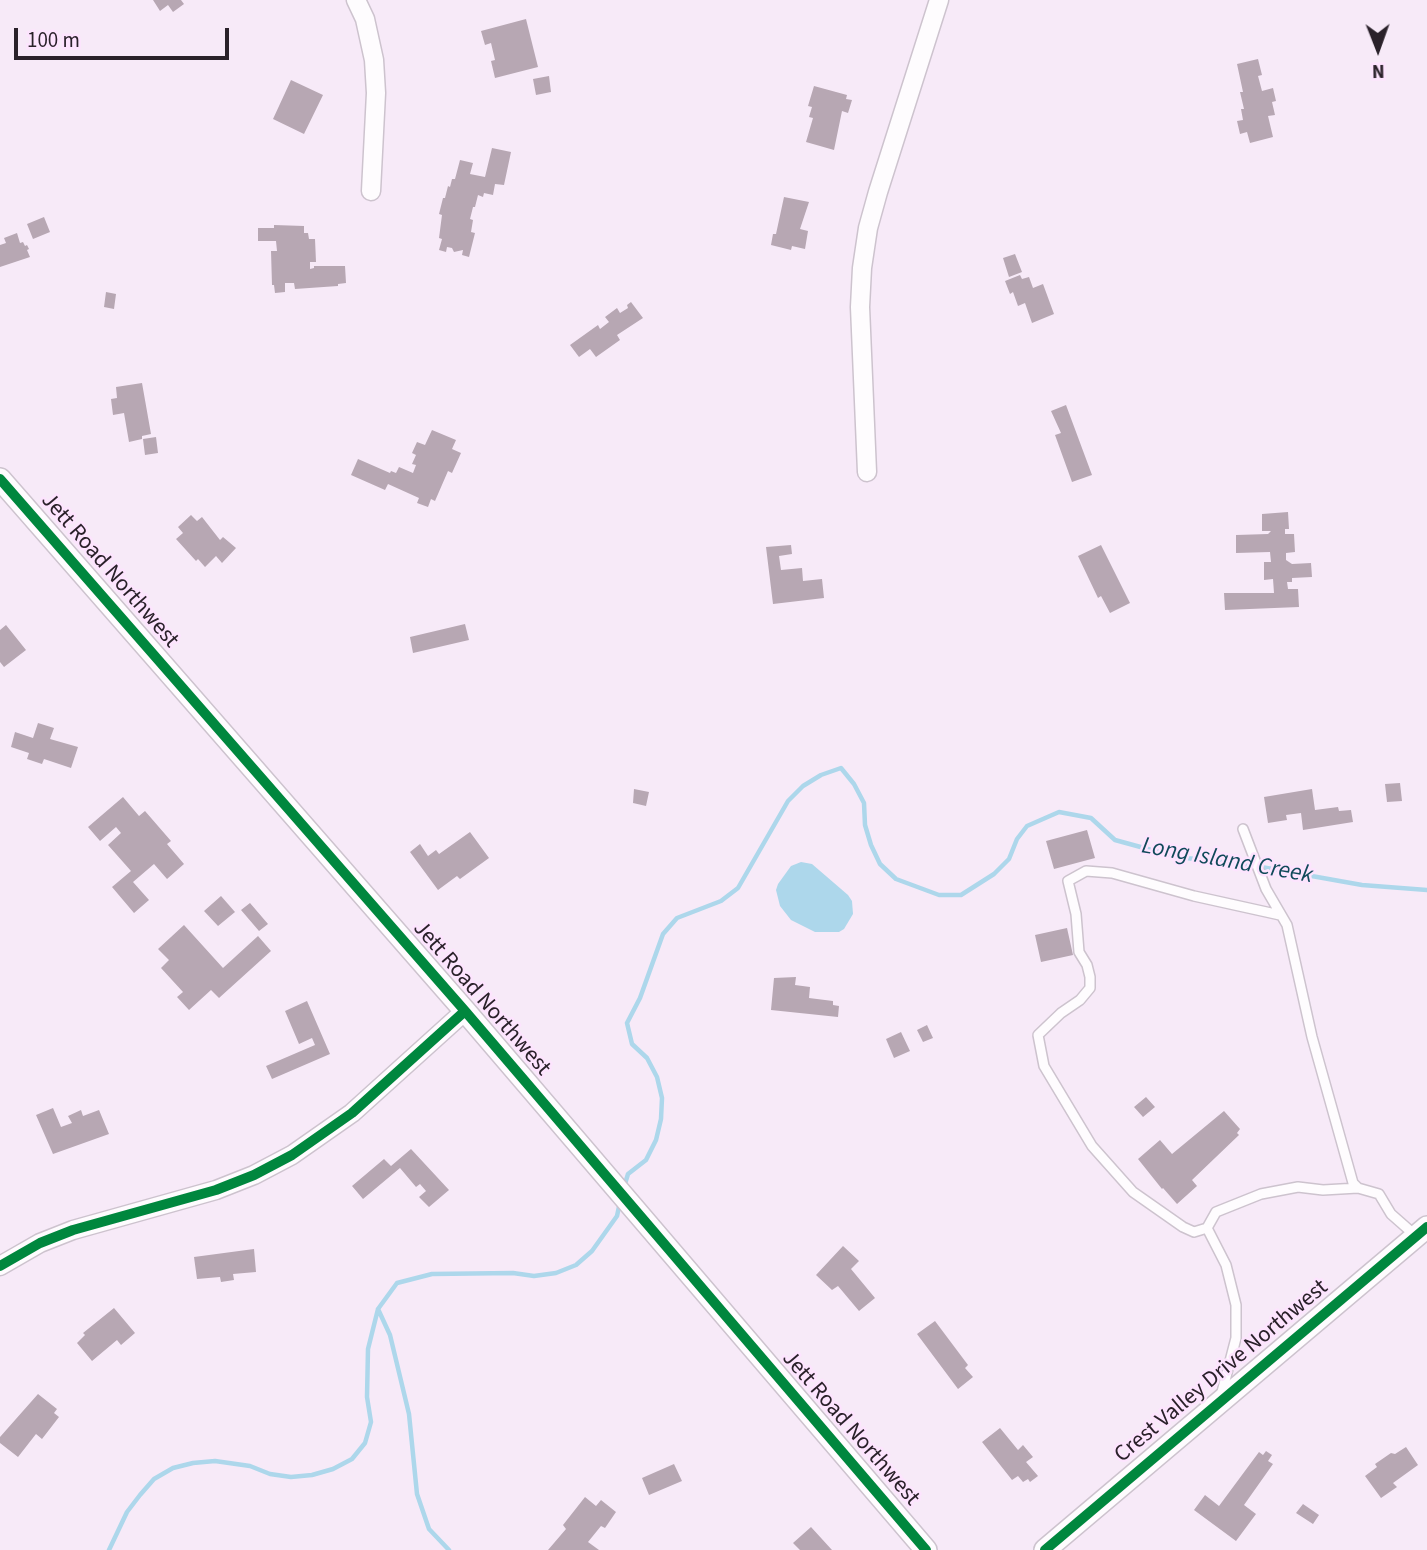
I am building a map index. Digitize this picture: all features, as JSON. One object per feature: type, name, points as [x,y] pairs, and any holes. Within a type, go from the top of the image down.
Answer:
[{"type":"street","points":[[356,0],[365,19],[375,71],[376,122],[371,191]]},
{"type":"street","points":[[867,472],[860,307],[868,228],[939,0]]},
{"type":"street","name":"Jett Road Northwest","points":[[0,479],[466,1011],[926,1550]]},
{"type":"street","points":[[0,1266],[40,1243],[73,1230],[216,1190],[254,1175],[292,1155],[352,1113],[466,1011]]},
{"type":"street","name":"Crest Valley Drive Northwest","points":[[1045,1550],[1421,1232]]},
{"type":"lane","points":[[1243,830],[1266,889],[1287,925],[1312,1037],[1341,1145],[1353,1183],[1359,1188]]},
{"type":"lane","points":[[1280,915],[1194,896],[1112,873],[1086,871],[1068,881],[1076,914],[1079,951],[1090,977],[1090,988],[1080,1000],[1061,1013],[1038,1035],[1044,1066],[1092,1146],[1133,1192],[1182,1227],[1194,1232],[1207,1228],[1216,1212],[1261,1194],[1298,1187],[1323,1190],[1359,1188],[1379,1194],[1391,1214],[1421,1232]]},
{"type":"lane","points":[[1207,1228],[1226,1265],[1236,1305],[1236,1338],[1221,1400]]},
{"type":"water","points":[[801,862],[812,864],[852,901],[853,914],[844,929],[839,932],[815,932],[791,920],[780,906],[776,890],[778,884],[791,866]]},
{"type":"building","points":[[153,0],[181,0],[184,4],[173,12],[168,5],[160,11]]},
{"type":"building","points":[[526,19],[538,67],[495,78],[491,43],[485,45],[481,31]]},
{"type":"building","points":[[1258,59],[1262,75],[1258,76],[1262,91],[1273,88],[1276,101],[1272,102],[1275,115],[1268,116],[1273,137],[1250,143],[1247,132],[1240,134],[1237,121],[1243,120],[1241,109],[1244,109],[1237,64]]},
{"type":"building","points":[[549,76],[551,92],[536,95],[533,79]]},
{"type":"building","points":[[291,80],[323,95],[304,134],[273,119]]},
{"type":"building","points":[[814,86],[847,95],[846,99],[852,100],[848,113],[842,111],[834,150],[806,142],[813,118],[809,117],[812,107],[808,106]]},
{"type":"building","points":[[492,148],[511,152],[504,185],[495,184],[493,195],[478,195],[473,207],[471,232],[475,233],[469,257],[462,255],[463,250],[454,252],[447,247],[446,252],[439,250],[442,215],[439,214],[448,186],[450,187],[452,179],[455,179],[460,160],[473,163],[470,174],[485,177]]},
{"type":"building","points":[[784,197],[809,202],[800,229],[808,231],[805,249],[792,246],[791,250],[771,245]]},
{"type":"building","points":[[44,217],[50,232],[33,239],[27,224]]},
{"type":"building","points":[[274,225],[304,226],[304,233],[308,233],[309,239],[315,239],[316,262],[310,262],[310,269],[314,266],[345,266],[346,283],[295,289],[294,283],[285,283],[285,292],[275,293],[272,285],[271,251],[277,251],[276,241],[258,241],[258,228],[274,228]]},
{"type":"building","points":[[17,233],[20,243],[27,245],[30,257],[0,267],[0,245],[6,243],[4,238]]},
{"type":"building","points":[[1015,254],[1022,272],[1009,277],[1003,258]]},
{"type":"building","points":[[1020,275],[1022,279],[1029,277],[1033,288],[1043,284],[1054,314],[1032,323],[1025,303],[1018,306],[1005,281]]},
{"type":"building","points":[[106,292],[116,294],[114,309],[104,307]]},
{"type":"building","points":[[631,302],[643,318],[617,335],[620,340],[596,357],[590,349],[579,357],[570,345],[598,325],[600,329],[609,322],[605,317],[617,308],[620,313],[628,308],[627,305]]},
{"type":"building","points":[[142,383],[151,434],[129,442],[124,413],[113,415],[111,399],[117,398],[116,387]]},
{"type":"building","points":[[1066,405],[1092,475],[1072,482],[1055,435],[1061,433],[1051,411]]},
{"type":"building","points":[[432,430],[456,440],[452,449],[461,453],[452,473],[448,471],[435,501],[431,499],[428,507],[417,503],[419,498],[388,484],[385,490],[351,475],[358,459],[390,473],[396,473],[399,467],[413,473],[416,465],[412,464],[416,455],[412,453],[417,442],[425,445]]},
{"type":"building","points":[[156,437],[158,453],[145,455],[143,439]]},
{"type":"building","points":[[1288,512],[1289,529],[1285,529],[1285,534],[1294,534],[1295,552],[1286,553],[1286,560],[1292,564],[1311,563],[1312,577],[1292,578],[1292,582],[1287,582],[1288,589],[1298,589],[1299,607],[1225,610],[1224,593],[1274,593],[1273,579],[1264,580],[1264,562],[1271,562],[1270,552],[1236,553],[1236,535],[1268,534],[1271,531],[1262,531],[1262,514]]},
{"type":"building","points":[[191,515],[197,521],[202,517],[220,540],[223,537],[236,548],[222,563],[216,556],[205,567],[176,539],[183,533],[178,527]]},
{"type":"building","points":[[791,545],[792,554],[779,556],[781,570],[802,568],[803,581],[822,579],[824,598],[773,604],[766,547]]},
{"type":"building","points":[[1101,545],[1130,603],[1110,613],[1101,596],[1098,598],[1078,556]]},
{"type":"building","points":[[465,624],[469,640],[413,653],[410,637]]},
{"type":"building","points":[[6,625],[26,650],[4,667],[0,662],[0,630]]},
{"type":"building","points":[[38,723],[54,728],[50,739],[78,747],[71,768],[44,759],[42,764],[27,759],[29,753],[11,747],[15,732],[33,738]]},
{"type":"building","points":[[1400,783],[1402,801],[1387,802],[1385,784]]},
{"type":"building","points":[[634,789],[649,792],[646,806],[633,803]]},
{"type":"building","points":[[1312,789],[1315,810],[1338,807],[1339,811],[1351,810],[1353,822],[1303,830],[1301,813],[1286,815],[1287,820],[1268,823],[1264,797]]},
{"type":"building","points":[[123,797],[139,816],[145,811],[171,841],[167,844],[184,864],[167,879],[154,864],[133,882],[149,900],[134,913],[112,887],[131,871],[108,845],[121,833],[116,827],[100,841],[88,827]]},
{"type":"building","points":[[1087,830],[1095,858],[1054,869],[1046,841]]},
{"type":"building","points":[[470,832],[489,858],[460,879],[457,876],[438,890],[410,852],[420,844],[428,856],[436,850],[439,854]]},
{"type":"building","points":[[221,896],[235,912],[218,926],[204,911]]},
{"type":"building","points":[[250,903],[268,924],[259,931],[241,910]]},
{"type":"building","points":[[184,925],[223,968],[258,936],[271,951],[219,998],[211,990],[189,1010],[177,997],[183,992],[161,968],[169,960],[158,949]]},
{"type":"building","points":[[1067,928],[1073,955],[1041,962],[1035,935]]},
{"type":"building","points":[[796,977],[795,985],[810,987],[809,998],[833,1001],[833,1005],[839,1006],[838,1017],[771,1010],[774,978]]},
{"type":"building","points":[[307,1001],[330,1054],[272,1079],[266,1066],[315,1045],[312,1038],[299,1044],[285,1011]]},
{"type":"building","points":[[927,1025],[933,1038],[923,1042],[917,1030]]},
{"type":"building","points":[[901,1032],[910,1051],[894,1058],[886,1039]]},
{"type":"building","points":[[1146,1097],[1155,1107],[1143,1117],[1134,1107]]},
{"type":"building","points":[[53,1108],[61,1127],[72,1123],[68,1116],[81,1110],[83,1116],[99,1110],[109,1134],[53,1154],[36,1115]]},
{"type":"building","points":[[1224,1111],[1240,1129],[1237,1133],[1239,1135],[1192,1180],[1197,1186],[1177,1204],[1138,1159],[1160,1140],[1172,1154]]},
{"type":"building","points":[[411,1149],[449,1190],[429,1207],[419,1197],[426,1191],[420,1184],[416,1187],[400,1168],[363,1199],[352,1186],[384,1159],[391,1166]]},
{"type":"building","points":[[843,1246],[859,1261],[851,1269],[875,1298],[859,1311],[838,1286],[832,1290],[816,1275]]},
{"type":"building","points":[[254,1249],[256,1272],[233,1274],[234,1280],[221,1282],[220,1277],[197,1279],[194,1257]]},
{"type":"building","points":[[114,1308],[135,1333],[121,1345],[117,1340],[92,1361],[77,1343],[85,1335],[83,1333]]},
{"type":"building","points":[[935,1321],[968,1365],[965,1368],[973,1377],[958,1389],[917,1334]]},
{"type":"building","points":[[38,1394],[57,1409],[54,1413],[59,1417],[42,1439],[36,1434],[18,1457],[0,1443],[0,1437]]},
{"type":"building","points":[[1000,1428],[1018,1450],[1023,1445],[1033,1457],[1026,1462],[1038,1476],[1030,1482],[1028,1479],[1023,1482],[1018,1476],[1012,1480],[982,1442]]},
{"type":"building","points":[[1406,1447],[1418,1465],[1393,1483],[1397,1487],[1381,1498],[1365,1476],[1377,1467],[1375,1464]]},
{"type":"building","points":[[1266,1451],[1272,1455],[1268,1461],[1273,1464],[1244,1505],[1256,1514],[1236,1541],[1194,1510],[1205,1495],[1219,1506],[1259,1452],[1263,1455]]},
{"type":"building","points":[[674,1464],[682,1481],[649,1495],[642,1478]]},
{"type":"building","points":[[585,1497],[596,1506],[601,1500],[616,1512],[605,1528],[601,1526],[588,1542],[599,1550],[548,1550],[566,1529],[563,1525]]},
{"type":"building","points":[[1303,1504],[1319,1515],[1313,1524],[1296,1513]]},
{"type":"building","points":[[811,1527],[832,1550],[800,1550],[793,1543]]},
{"type":"waterway","name":"Long Island Creek","points":[[624,1187],[628,1174],[646,1160],[656,1140],[661,1119],[662,1098],[657,1077],[647,1058],[632,1044],[627,1023],[640,998],[663,934],[677,918],[721,901],[738,888],[788,801],[803,786],[821,775],[841,768],[854,784],[864,803],[865,825],[880,864],[896,879],[939,895],[961,895],[994,874],[1009,859],[1017,839],[1027,826],[1059,812],[1091,818],[1115,840],[1177,857],[1250,865],[1362,885],[1427,890]]},
{"type":"waterway","name":"Long Island Creek","points":[[109,1550],[127,1512],[140,1495],[154,1479],[173,1468],[215,1461],[250,1466],[270,1474],[291,1477],[333,1469],[352,1459],[365,1443],[371,1422],[367,1397],[368,1349],[378,1309],[397,1283],[432,1274],[513,1273],[534,1276],[556,1273],[576,1265],[592,1251],[617,1216],[620,1202]]},
{"type":"waterway","points":[[378,1309],[390,1335],[409,1414],[417,1494],[429,1529],[449,1550]]},
{"type":"cycle path","points":[[0,479],[465,1011],[926,1550]]},
{"type":"cycle path","points":[[0,1266],[40,1243],[73,1230],[216,1190],[254,1175],[292,1155],[352,1113],[465,1011]]},
{"type":"cycle path","points":[[1045,1550],[1427,1227]]}]
